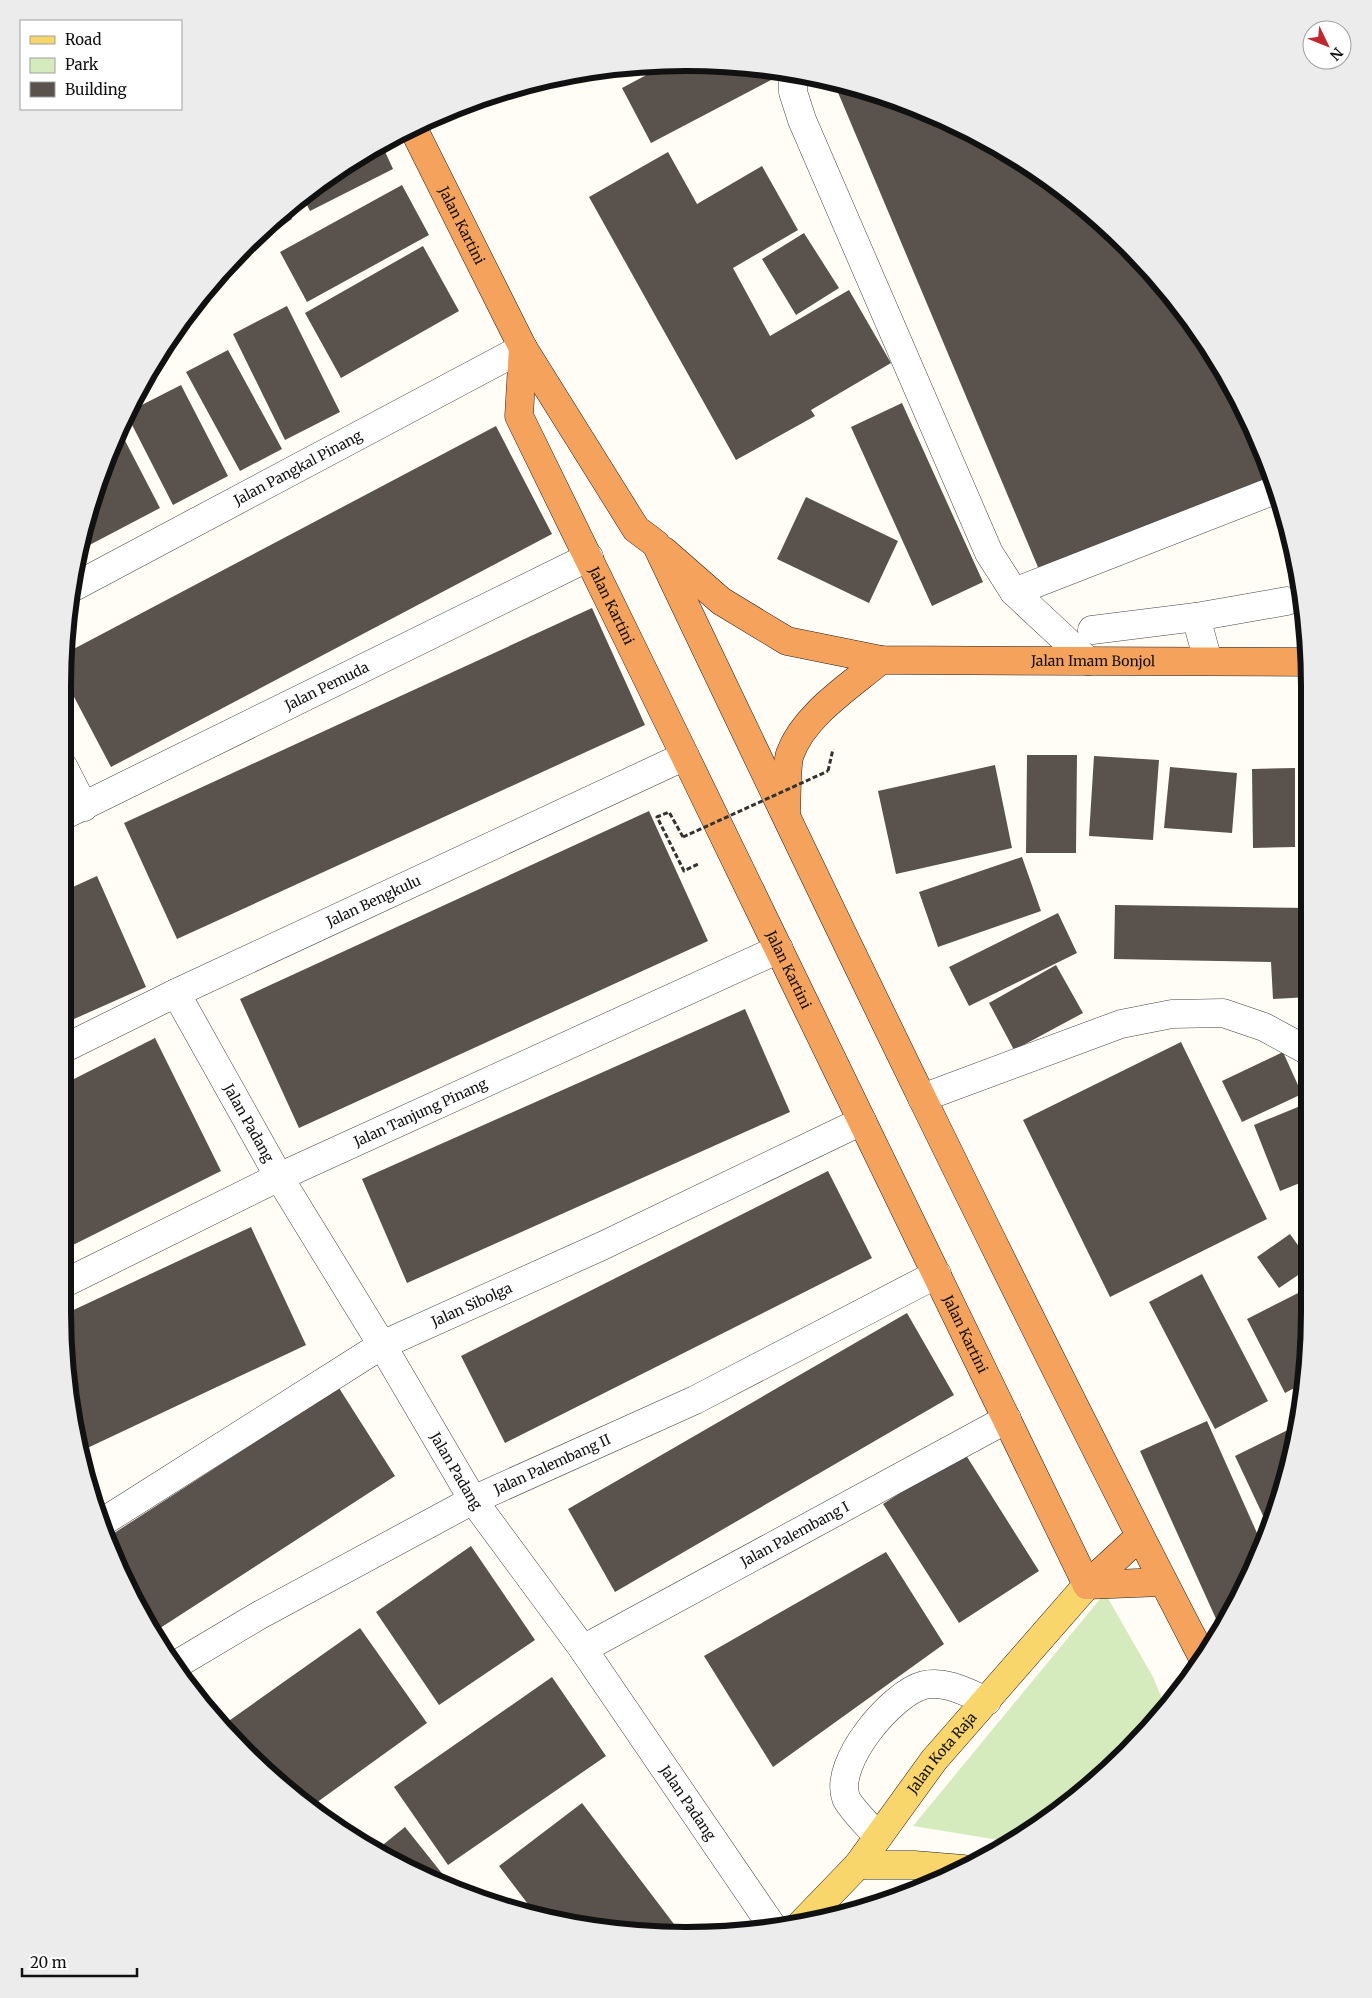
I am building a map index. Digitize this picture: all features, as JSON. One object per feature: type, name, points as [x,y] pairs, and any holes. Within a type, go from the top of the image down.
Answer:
[{"type":"highway","name":"Jalan Kartini","points":[[416,134],[523,348],[636,529],[656,544],[922,1098],[1139,1537],[1199,1651]]},
{"type":"highway","name":"Jalan Kartini","points":[[523,348],[519,416],[686,756],[1087,1585]]},
{"type":"highway","name":"Jalan Imam Bonjol","points":[[656,544],[721,601],[787,640],[881,660],[1300,662]]},
{"type":"highway","points":[[786,817],[790,755],[802,730],[820,712],[881,660]]},
{"type":"highway","points":[[1087,1585],[1139,1537]]},
{"type":"highway","points":[[1087,1585],[1163,1582]]},
{"type":"main road","name":"Jalan Kota Raja","points":[[811,1914],[858,1865],[934,1760],[1087,1585]]},
{"type":"main road","points":[[858,1865],[914,1865],[948,1868]]},
{"type":"street","points":[[793,81],[793,92],[802,120],[989,552],[1014,592],[1088,661]]},
{"type":"street","name":"Jalan Pangkal Pinang","points":[[80,584],[523,348]]},
{"type":"street","points":[[1014,592],[1269,492]]},
{"type":"street","name":"Jalan Pemuda","points":[[74,811],[589,558]]},
{"type":"street","points":[[1092,630],[1196,617],[1287,601]]},
{"type":"street","points":[[1196,617],[1208,661]]},
{"type":"street","name":"Jalan Bengkulu","points":[[71,1045],[176,994],[686,756]]},
{"type":"street","points":[[71,799],[74,811]]},
{"type":"street","name":"Jalan Tanjung Pinang","points":[[71,1280],[279,1177],[779,949]]},
{"type":"street","name":"Jalan Padang","points":[[176,994],[279,1177],[382,1344],[473,1500],[583,1649],[768,1921]]},
{"type":"street","points":[[922,1098],[1121,1024],[1172,1014],[1224,1013],[1264,1027],[1301,1047]]},
{"type":"street","name":"Jalan Sibolga","points":[[107,1519],[382,1344],[602,1246],[862,1121]]},
{"type":"street","name":"Jalan Palembang II","points":[[181,1662],[258,1616],[473,1500],[695,1400],[936,1274]]},
{"type":"street","name":"Jalan Palembang I","points":[[583,1649],[1007,1419]]},
{"type":"street","points":[[878,1837],[847,1800],[844,1787],[850,1759],[860,1742],[880,1718],[911,1692],[924,1685],[954,1687],[987,1701]]},
{"type":"path","points":[[684,871],[657,817],[669,812],[683,837],[828,771]]},
{"type":"green space","points":[[1105,1593],[1153,1677],[1162,1700],[1121,1747],[1091,1774],[1060,1800],[999,1840],[913,1826]]},
{"type":"building","points":[[686,71],[726,73],[770,78],[771,80],[651,143],[622,88],[651,73]]},
{"type":"building","points":[[837,90],[884,104],[958,135],[1028,175],[1091,224],[1121,251],[1148,281],[1197,344],[1237,414],[1254,451],[1268,488],[1040,572]]},
{"type":"building","points":[[385,151],[393,169],[310,211],[306,203],[312,198],[344,175]]},
{"type":"building","points":[[668,152],[697,204],[762,166],[798,230],[733,268],[770,336],[849,290],[891,363],[811,410],[815,416],[736,460],[589,197]]},
{"type":"building","points":[[402,185],[429,235],[307,302],[280,252]]},
{"type":"building","points":[[290,216],[292,219],[268,235]]},
{"type":"building","points":[[804,233],[839,288],[796,315],[762,259]]},
{"type":"building","points":[[423,246],[459,311],[341,378],[305,313]]},
{"type":"building","points":[[287,306],[340,412],[285,440],[233,334]]},
{"type":"building","points":[[228,350],[282,449],[240,471],[186,372]]},
{"type":"building","points":[[181,385],[228,476],[173,505],[131,423],[139,406]]},
{"type":"building","points":[[902,403],[983,582],[932,606],[851,427]]},
{"type":"building","points":[[496,426],[552,534],[111,767],[71,691],[73,649]]},
{"type":"building","points":[[124,438],[160,508],[88,546],[104,488]]},
{"type":"building","points":[[806,497],[898,541],[869,603],[777,559]]},
{"type":"building","points":[[592,608],[645,725],[177,939],[124,823]]},
{"type":"building","points":[[1027,755],[1077,755],[1076,853],[1026,853]]},
{"type":"building","points":[[1094,756],[1159,760],[1153,840],[1089,836]]},
{"type":"building","points":[[995,765],[1012,848],[896,874],[878,791]]},
{"type":"building","points":[[1170,767],[1237,773],[1232,833],[1164,828]]},
{"type":"building","points":[[1295,768],[1295,847],[1253,848],[1252,769]]},
{"type":"building","points":[[649,811],[708,941],[299,1128],[240,999]]},
{"type":"building","points":[[1022,857],[1041,911],[938,947],[919,892]]},
{"type":"building","points":[[97,876],[146,987],[71,1020],[71,888]]},
{"type":"building","points":[[1115,905],[1301,908],[1301,997],[1273,999],[1271,962],[1114,959]]},
{"type":"building","points":[[1058,913],[1077,953],[969,1006],[949,967]]},
{"type":"building","points":[[1056,965],[1083,1013],[1014,1050],[989,1003]]},
{"type":"building","points":[[745,1009],[790,1112],[407,1283],[362,1179]]},
{"type":"building","points":[[155,1038],[221,1171],[71,1246],[71,1080]]},
{"type":"building","points":[[1181,1042],[1267,1219],[1110,1297],[1023,1120]]},
{"type":"building","points":[[1283,1052],[1301,1094],[1242,1122],[1222,1081]]},
{"type":"building","points":[[1301,1106],[1301,1183],[1280,1191],[1254,1125]]},
{"type":"building","points":[[828,1171],[872,1258],[505,1443],[461,1356]]},
{"type":"building","points":[[251,1227],[306,1345],[87,1448],[77,1392],[71,1311]]},
{"type":"building","points":[[1290,1234],[1301,1249],[1301,1273],[1279,1288],[1257,1257]]},
{"type":"building","points":[[1202,1274],[1268,1401],[1215,1429],[1149,1302]]},
{"type":"building","points":[[1301,1292],[1295,1387],[1285,1393],[1247,1319]]},
{"type":"building","points":[[907,1313],[954,1395],[615,1592],[568,1509]]},
{"type":"building","points":[[339,1388],[395,1476],[160,1628],[135,1584],[113,1534]]},
{"type":"building","points":[[1207,1421],[1258,1536],[1237,1584],[1217,1621],[1140,1451]]},
{"type":"building","points":[[1289,1429],[1280,1471],[1265,1519],[1235,1456]]},
{"type":"building","points":[[964,1452],[1039,1571],[959,1623],[883,1504]]},
{"type":"building","points":[[471,1546],[535,1640],[439,1705],[376,1612]]},
{"type":"building","points":[[886,1552],[944,1644],[773,1767],[704,1656]]},
{"type":"building","points":[[360,1628],[427,1723],[316,1803],[251,1747],[228,1721]]},
{"type":"building","points":[[552,1677],[606,1756],[448,1865],[394,1787]]},
{"type":"building","points":[[582,1803],[676,1926],[606,1921],[566,1915],[530,1907],[499,1866]]},
{"type":"building","points":[[405,1827],[445,1877],[414,1863],[382,1846]]}]
